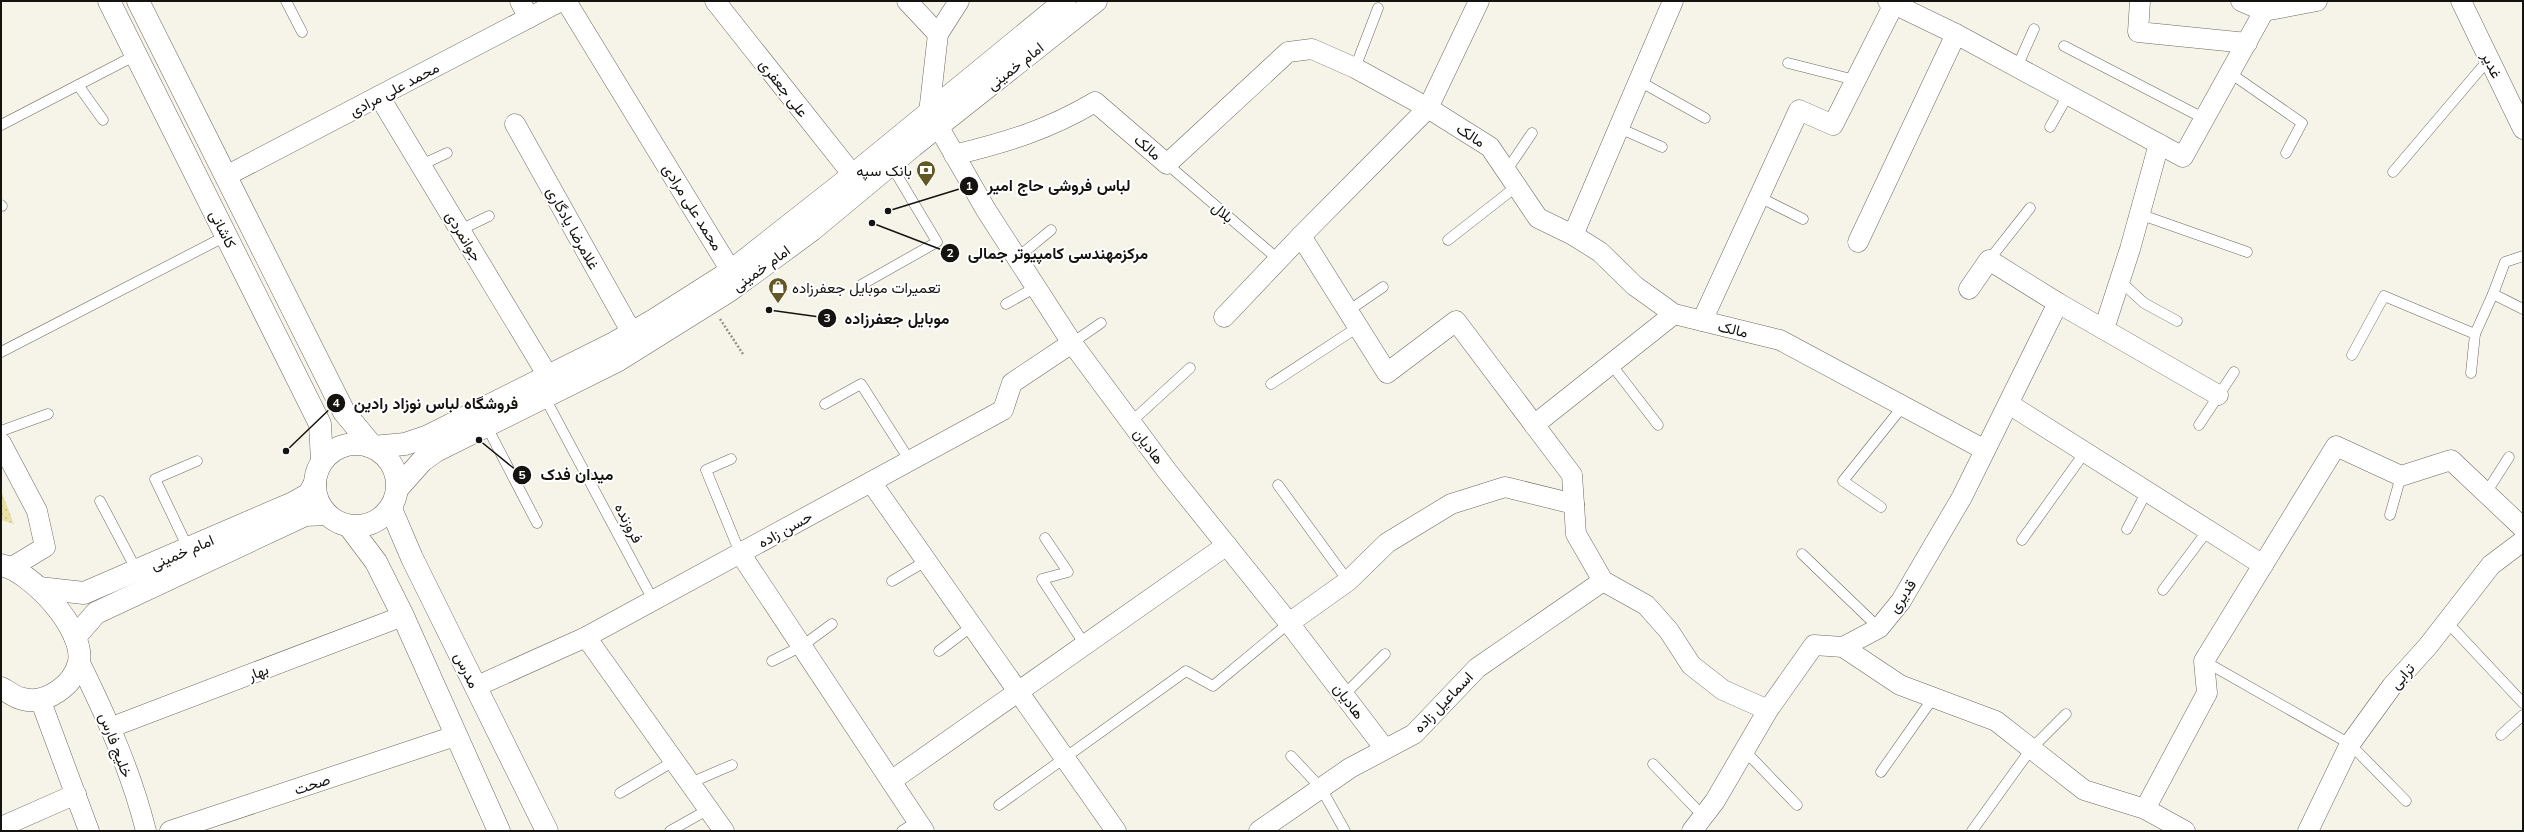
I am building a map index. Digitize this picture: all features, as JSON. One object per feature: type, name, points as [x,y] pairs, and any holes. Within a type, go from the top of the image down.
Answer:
[{"type":"main road","name":"کاشانی","points":[[109,1],[320,424],[322,461]]},
{"type":"main road","name":"کاشانی","points":[[138,1],[344,412],[373,447]]},
{"type":"main road","name":"امام خمینی","points":[[373,447],[405,444],[426,437],[546,386],[617,361],[710,303],[812,230],[891,165],[933,120],[1065,1]]},
{"type":"main road","name":"امام خمینی","points":[[398,488],[422,461],[486,425],[731,271],[853,175],[933,120],[1096,1]]},
{"type":"main road","points":[[353,443],[373,447],[386,455],[394,465],[398,488],[391,508],[379,520],[365,525],[349,526],[337,522],[327,514],[316,494],[315,483],[317,471],[322,461],[341,446],[353,443]]},
{"type":"main road","name":"امام خمینی","points":[[39,588],[84,594],[189,550],[293,503],[309,494],[315,483]]},
{"type":"main road","name":"مدرس","points":[[391,508],[412,558],[547,831]]},
{"type":"main road","name":"امام خمینی","points":[[75,637],[96,613],[305,516],[327,514]]},
{"type":"main road","points":[[349,526],[376,562],[403,616],[455,736],[499,831]]},
{"type":"main road","points":[[1,688],[21,701],[56,692],[67,685],[79,661],[75,637],[70,625],[39,588],[5,562]]},
{"type":"street","name":"محمد علی مرادی","points":[[226,176],[379,96],[525,10],[561,1]]},
{"type":"street","name":"محمد علی مرادی","points":[[566,1],[731,271]]},
{"type":"street","name":"علی جعفری","points":[[715,1],[853,175]]},
{"type":"street","points":[[908,1],[938,34]]},
{"type":"street","points":[[933,120],[938,34],[959,1]]},
{"type":"street","points":[[1224,317],[1301,236],[1428,108],[1479,1]]},
{"type":"street","points":[[1573,235],[1673,1]]},
{"type":"street","points":[[2140,1],[2138,32],[2247,43]]},
{"type":"street","points":[[2242,1],[2264,11],[2311,2]]},
{"type":"street","name":"غدیر","points":[[2461,1],[2523,129]]},
{"type":"street","points":[[1702,321],[1799,110],[1833,125],[1891,2],[1956,34],[2183,157],[2264,11]]},
{"type":"street","points":[[1858,242],[1956,34]]},
{"type":"street","name":"مالک","points":[[954,155],[1013,141],[1068,119],[1095,102],[1167,164],[1288,52],[1312,49],[1355,68],[1428,108],[1490,147],[1538,218],[1573,235],[1600,252],[1635,286],[1674,314],[1780,340],[1985,450]]},
{"type":"street","name":"جوانمردی","points":[[379,96],[460,230],[546,386]]},
{"type":"street","name":"هادیان","points":[[933,120],[1017,258],[1072,343],[1131,422],[1386,749]]},
{"type":"street","name":"غلامرضا یادگاری","points":[[515,124],[632,333]]},
{"type":"street","points":[[2104,329],[2140,214],[2159,144]]},
{"type":"street","points":[[1301,236],[1386,373],[1456,321],[1572,475],[1576,534],[1604,581],[1646,605],[1669,631],[1692,665],[1723,690],[1768,710]]},
{"type":"street","points":[[1969,289],[1989,260],[2058,303],[2218,395]]},
{"type":"street","name":"قدیری","points":[[1843,647],[1878,628],[1901,601],[1962,497],[2058,303]]},
{"type":"street","points":[[1534,424],[1674,314]]},
{"type":"street","name":"حسن زاده","points":[[475,687],[586,638],[1003,410],[1012,384],[1072,343]]},
{"type":"street","points":[[2009,404],[2263,565]]},
{"type":"street","points":[[1,443],[37,511],[45,546],[5,562]]},
{"type":"street","points":[[2145,809],[2207,693],[2204,661],[2336,446],[2401,476],[2451,460],[2523,528]]},
{"type":"street","points":[[871,482],[1116,831]]},
{"type":"street","points":[[1289,623],[1348,581],[1387,543],[1451,504],[1505,487],[1574,504]]},
{"type":"street","name":"ترابی","points":[[2309,830],[2350,744],[2392,686],[2446,622],[2491,565],[2523,541]]},
{"type":"street","points":[[891,781],[1227,545]]},
{"type":"street","points":[[740,553],[891,781],[915,828]]},
{"type":"street","name":"اسماعیل زاده","points":[[1259,831],[1350,768],[1414,734],[1477,668],[1604,581]]},
{"type":"street","name":"بهار","points":[[112,727],[403,616]]},
{"type":"street","points":[[586,638],[724,831]]},
{"type":"street","points":[[1697,824],[1745,752],[1768,710],[1814,645],[1843,647],[1900,685],[1996,721],[2084,790],[2145,809],[2183,830]]},
{"type":"street","name":"خلیج فارس","points":[[79,661],[112,727],[140,807],[146,831]]},
{"type":"street","points":[[21,701],[76,794],[90,831]]},
{"type":"street","name":"صحت","points":[[170,831],[455,736]]},
{"type":"street","points":[[1,827],[76,794]]},
{"type":"lane","points":[[286,1],[302,32]]},
{"type":"lane","points":[[1355,68],[1378,8]]},
{"type":"lane","points":[[2017,67],[2034,29]]},
{"type":"lane","points":[[2064,46],[2205,119]]},
{"type":"lane","points":[[1,124],[136,55]]},
{"type":"lane","points":[[2393,172],[2489,59]]},
{"type":"lane","points":[[1788,62],[1855,80]]},
{"type":"lane","points":[[2230,73],[2302,123],[2286,153]]},
{"type":"lane","points":[[1639,80],[1705,118]]},
{"type":"lane","points":[[78,85],[102,120]]},
{"type":"lane","points":[[2050,127],[2068,95]]},
{"type":"lane","points":[[1619,128],[1662,147]]},
{"type":"lane","points":[[1448,240],[1512,178],[1532,133]]},
{"type":"lane","points":[[421,165],[448,153]]},
{"type":"lane","name":"بلال","points":[[1167,164],[1279,260]]},
{"type":"lane","points":[[861,285],[937,242],[891,165]]},
{"type":"lane","points":[[1759,197],[1803,219]]},
{"type":"lane","points":[[1989,260],[2030,208]]},
{"type":"lane","points":[[2140,214],[2247,252]]},
{"type":"lane","points":[[460,230],[489,216]]},
{"type":"lane","points":[[1017,258],[1051,230]]},
{"type":"lane","points":[[1,352],[226,236]]},
{"type":"lane","points":[[2471,373],[2475,334],[2493,294],[2505,262],[2523,256]]},
{"type":"lane","points":[[2120,281],[2144,303],[2177,321]]},
{"type":"lane","points":[[1006,304],[1036,287]]},
{"type":"lane","points":[[1271,384],[1353,319],[1383,288]]},
{"type":"lane","points":[[2493,294],[2523,309]]},
{"type":"lane","points":[[2352,355],[2384,296],[2475,334]]},
{"type":"lane","points":[[1072,343],[1101,323]]},
{"type":"lane","points":[[1611,364],[1658,426]]},
{"type":"lane","points":[[1131,422],[1190,368]]},
{"type":"lane","points":[[2199,425],[2234,372]]},
{"type":"lane","points":[[824,404],[861,384],[910,461]]},
{"type":"lane","name":"فروزنده","points":[[546,386],[653,600]]},
{"type":"lane","points":[[1881,507],[1843,481],[1903,406]]},
{"type":"lane","points":[[1,431],[48,414]]},
{"type":"lane","points":[[486,425],[537,523]]},
{"type":"lane","points":[[2022,540],[2085,452]]},
{"type":"lane","points":[[2486,493],[2509,457]]},
{"type":"lane","points":[[731,459],[706,470],[740,553]]},
{"type":"lane","points":[[189,550],[155,479],[197,461]]},
{"type":"lane","points":[[2390,515],[2401,476]]},
{"type":"lane","points":[[1278,485],[1348,581]]},
{"type":"lane","points":[[2127,529],[2147,491]]},
{"type":"lane","points":[[100,501],[137,571]]},
{"type":"lane","points":[[2163,590],[2208,530]]},
{"type":"lane","points":[[1045,538],[1068,572],[1042,579],[1085,645]]},
{"type":"lane","points":[[1802,554],[1878,628]]},
{"type":"lane","points":[[892,581],[926,560]]},
{"type":"lane","points":[[2446,622],[2523,703]]},
{"type":"lane","points":[[999,805],[1186,671],[1213,686],[1289,623]]},
{"type":"lane","points":[[772,661],[802,646],[832,624]]},
{"type":"lane","points":[[939,651],[972,626]]},
{"type":"lane","points":[[1344,695],[1385,654]]},
{"type":"lane","points":[[2204,661],[2350,744],[2406,801]]},
{"type":"lane","points":[[1881,772],[1933,698]]},
{"type":"lane","points":[[1972,831],[2031,749],[2066,714]]},
{"type":"lane","points":[[2501,735],[2523,715]]},
{"type":"lane","points":[[1745,752],[1797,805]]},
{"type":"lane","points":[[1291,756],[1321,788],[1345,831]]},
{"type":"lane","points":[[620,793],[674,760]]},
{"type":"lane","points":[[1654,764],[1697,824]]},
{"type":"lane","points":[[690,783],[732,765]]},
{"type":"lane","points":[[670,831],[709,809]]},
{"type":"path","points":[[710,303],[743,354]]},
{"type":"shaded area","points":[[1,490],[14,524],[1,520]]},
{"type":"place","name":"بانک سپه","points":[[926,187]]},
{"type":"place","name":"لباس فروشی حاج امیر","points":[[888,211]]},
{"type":"place","name":"مرکزمهندسی کامپیوتر جمالی","points":[[872,223]]},
{"type":"place","name":"تعمیرات موبایل جعفرزاده","points":[[778,304]]},
{"type":"place","name":"موبایل جعفرزاده","points":[[769,310]]},
{"type":"place","name":"میدان فدک","points":[[479,440]]},
{"type":"place","name":"فروشگاه لباس نوزاد رادین","points":[[286,451]]}]
